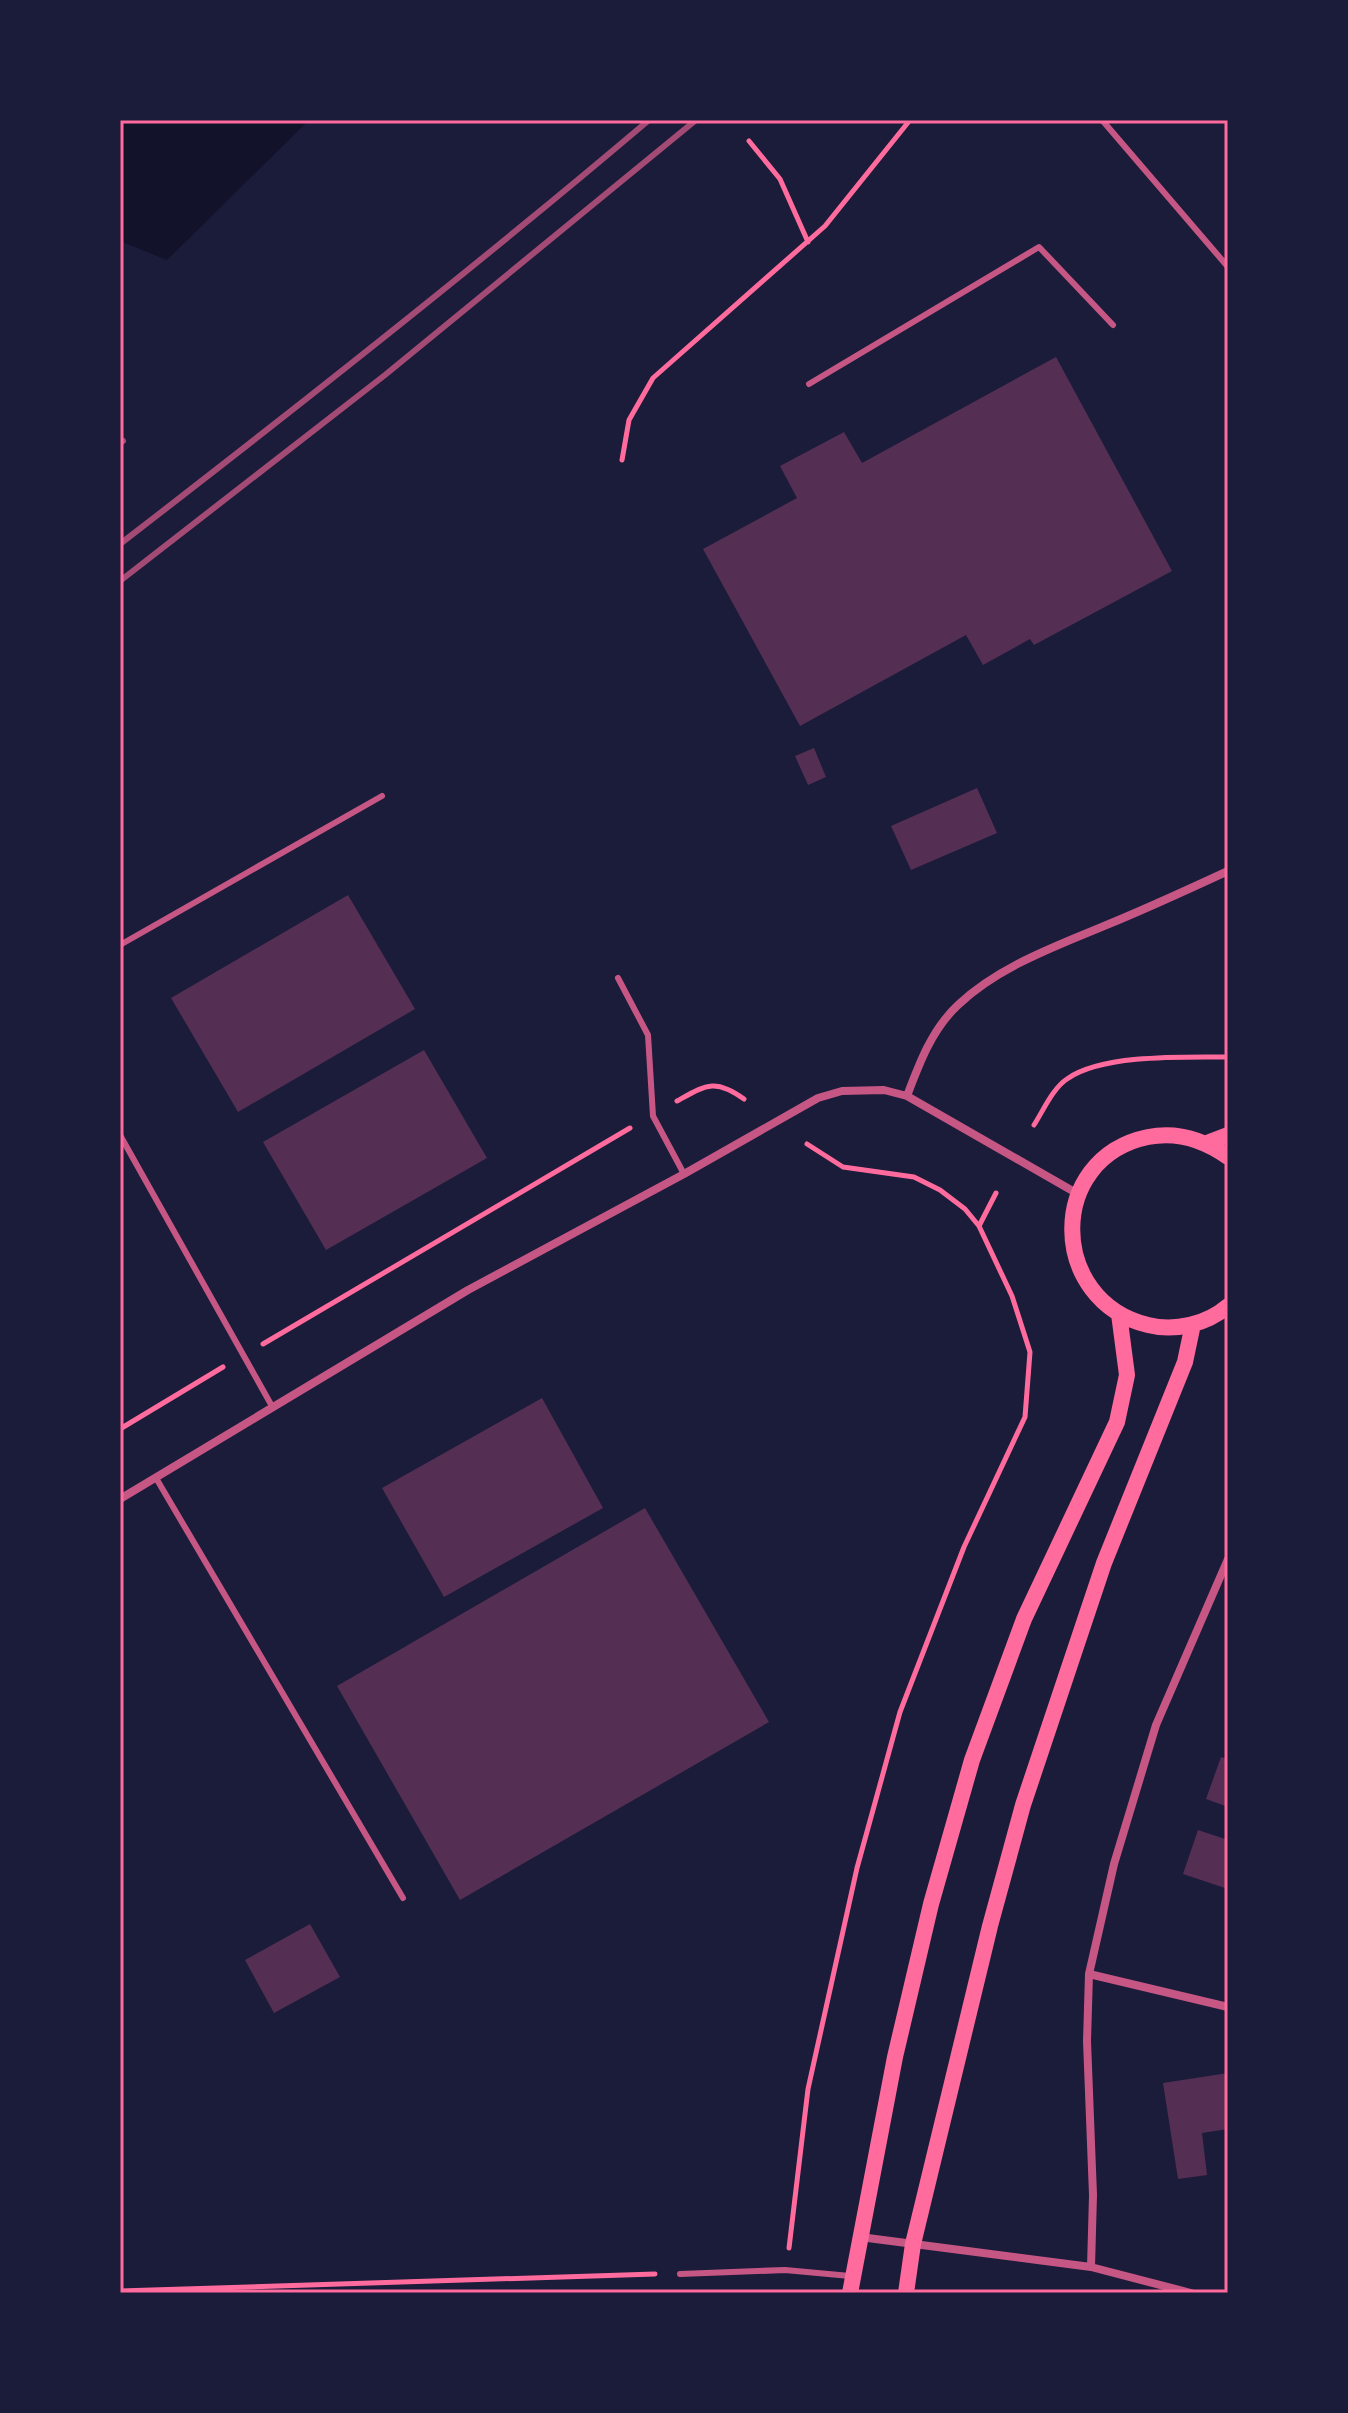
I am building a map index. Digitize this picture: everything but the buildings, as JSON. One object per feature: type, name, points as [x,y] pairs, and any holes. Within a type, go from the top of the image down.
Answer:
[{"type":"main road","points":[[1228,1157],[1207,1143],[1174,1135],[1148,1137],[1124,1145],[1097,1166],[1078,1194],[1071,1232],[1079,1271],[1089,1288],[1119,1314],[1155,1327],[1193,1324],[1208,1319],[1228,1306]]},
{"type":"main road","points":[[1207,1143],[1228,1135]]},
{"type":"main road","points":[[852,2285],[895,2057],[927,1919],[972,1760],[1024,1619],[1117,1422],[1127,1375],[1119,1314]]},
{"type":"main road","points":[[906,2293],[913,2244],[990,1926],[1023,1805],[1104,1563],[1185,1362],[1193,1324]]},
{"type":"street","points":[[907,1096],[921,1058],[940,1028],[956,1007],[979,988],[1059,945],[1228,871]]},
{"type":"street","points":[[120,1499],[468,1290],[818,1098],[842,1091],[884,1090],[907,1096],[1078,1194]]},
{"type":"street","points":[[1091,2267],[1092,2180],[1087,2041],[1089,1974],[1114,1864],[1156,1725],[1228,1559]]},
{"type":"street","points":[[1089,1974],[1228,2007]]},
{"type":"street","points":[[860,2237],[1091,2267],[1191,2293]]},
{"type":"lane","points":[[1102,120],[1228,267]]},
{"type":"lane","points":[[809,384],[1039,247],[1113,325]]},
{"type":"lane","points":[[120,945],[382,796]]},
{"type":"lane","points":[[618,978],[648,1035],[653,1116],[684,1174]]},
{"type":"lane","points":[[120,1135],[273,1408]]},
{"type":"lane","points":[[156,1478],[403,1898]]},
{"type":"lane","points":[[680,2274],[785,2270],[852,2285]]},
{"type":"path","points":[[622,460],[629,420],[653,378],[825,226],[910,120]]},
{"type":"path","points":[[749,141],[780,179],[808,242]]},
{"type":"path","points":[[1034,1125],[1064,1080],[1085,1069],[1150,1058],[1228,1057]]},
{"type":"path","points":[[120,1429],[705,1085],[719,1085],[744,1099]]},
{"type":"path","points":[[785,2270],[808,2089],[857,1868],[900,1712],[964,1547],[1025,1417],[1030,1352],[1012,1296],[979,1226],[965,1209],[940,1190],[914,1177],[843,1167],[807,1144]]},
{"type":"path","points":[[979,1226],[996,1193]]},
{"type":"path","points":[[120,2291],[680,2274]]},
{"type":"shaded area","points":[[120,120],[309,120],[167,260],[120,241]]},
{"type":"railway","points":[[120,544],[387,335],[649,120]]},
{"type":"railway","points":[[120,581],[385,375],[696,120]]}]
